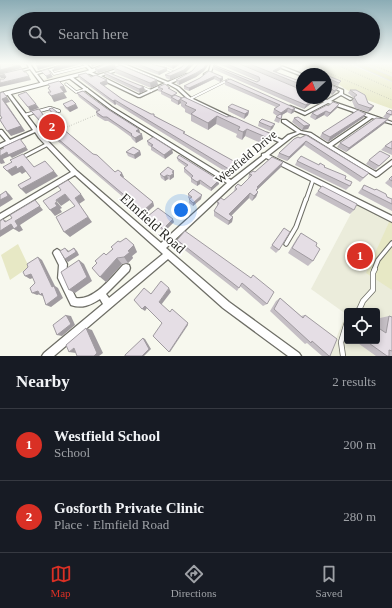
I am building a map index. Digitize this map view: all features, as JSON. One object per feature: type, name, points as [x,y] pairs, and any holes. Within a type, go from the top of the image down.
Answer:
[{"type":"main road","points":[[0,95],[56,81]]},
{"type":"street","points":[[40,81],[43,84]]},
{"type":"street","points":[[75,81],[111,108],[231,182]]},
{"type":"street","points":[[108,81],[139,96],[173,81]]},
{"type":"street","points":[[161,81],[178,88],[190,99],[239,122]]},
{"type":"street","points":[[230,81],[235,83]]},
{"type":"street","points":[[178,88],[184,86]]},
{"type":"street","points":[[332,87],[342,91],[341,94],[351,99]]},
{"type":"street","name":"Elmfield Road","points":[[8,93],[41,137],[75,172],[226,305],[296,356]]},
{"type":"street","points":[[332,100],[341,94]]},
{"type":"street","points":[[332,103],[392,123]]},
{"type":"street","points":[[284,104],[305,114],[324,104]]},
{"type":"street","points":[[328,146],[372,116]]},
{"type":"street","points":[[284,121],[300,132],[309,134],[376,176],[391,164]]},
{"type":"street","points":[[0,146],[36,130]]},
{"type":"street","points":[[0,132],[9,142]]},
{"type":"street","points":[[260,132],[281,141]]},
{"type":"street","name":"Westfield Drive","points":[[47,356],[108,304],[164,251],[231,182],[281,141],[300,132]]},
{"type":"street","points":[[264,155],[392,219]]},
{"type":"street","points":[[0,217],[75,172]]},
{"type":"street","points":[[57,254],[63,264],[62,273],[64,283],[74,302],[79,304],[84,303],[100,293],[126,268]]},
{"type":"street","points":[[62,273],[74,264]]},
{"type":"street","points":[[100,293],[108,304]]},
{"type":"lane","points":[[190,99],[228,81]]},
{"type":"lane","points":[[66,84],[76,92],[87,89]]},
{"type":"lane","points":[[137,84],[151,90]]},
{"type":"lane","points":[[25,116],[50,108],[60,111]]},
{"type":"lane","points":[[23,157],[48,144]]},
{"type":"lane","points":[[286,244],[296,227],[313,180]]},
{"type":"lane","points":[[360,308],[363,301],[373,290],[373,273],[378,260],[392,243]]},
{"type":"lane","points":[[343,356],[341,342],[344,332]]},
{"type":"path","points":[[347,81],[392,100]]},
{"type":"path","points":[[373,81],[392,89]]},
{"type":"path","points":[[41,137],[97,114]]},
{"type":"shaded area","points":[[356,204],[392,222],[392,356],[329,356],[344,319],[344,344],[380,344],[380,308],[344,308],[344,313],[311,289]]},
{"type":"green space","points":[[334,81],[389,81],[392,82],[392,109],[369,101],[352,93]]},
{"type":"green space","points":[[390,220],[392,222],[392,290],[366,273]]},
{"type":"green space","points":[[18,244],[29,267],[10,280],[1,255]]},
{"type":"building","points":[[0,81],[10,81],[0,83]]},
{"type":"building","points":[[59,81],[64,86],[60,87],[64,92],[51,96],[48,92],[51,92],[48,88],[50,87],[48,84]]},
{"type":"building","points":[[86,81],[106,81],[100,83],[122,99],[151,114],[154,114],[154,116],[185,132],[183,133],[239,164],[232,171],[115,100],[113,101]]},
{"type":"building","points":[[121,81],[128,81],[144,87],[139,89]]},
{"type":"building","points":[[144,81],[156,81],[150,83]]},
{"type":"building","points":[[195,81],[205,81],[189,88],[184,86]]},
{"type":"building","points":[[225,81],[234,81],[295,108],[292,110],[288,108],[281,113],[274,109],[280,105]]},
{"type":"building","points":[[248,81],[257,82],[259,81],[280,81],[296,87],[296,101]]},
{"type":"building","points":[[165,84],[170,88],[168,88],[177,93],[172,96],[161,91],[163,89],[158,87]]},
{"type":"building","points":[[332,85],[338,88],[334,91],[332,89]]},
{"type":"building","points":[[350,90],[356,90],[365,95],[368,103],[374,106],[370,108],[358,104],[354,97],[357,95]]},
{"type":"building","points":[[83,91],[139,129],[136,131],[142,134],[135,138],[131,135],[132,134],[107,117],[103,117],[96,112],[100,110],[77,93]]},
{"type":"building","points":[[3,92],[7,97],[2,99],[21,126],[7,131],[0,120],[2,118],[0,115],[0,93]]},
{"type":"building","points":[[26,92],[36,104],[28,107],[18,95]]},
{"type":"building","points":[[175,95],[182,98],[178,101],[171,97]]},
{"type":"building","points":[[184,97],[227,117],[229,116],[236,118],[271,134],[268,138],[247,129],[243,132],[238,130],[240,127],[217,116],[208,123],[191,114],[196,110],[185,105],[187,103],[180,99]]},
{"type":"building","points":[[72,100],[76,104],[67,108],[63,104]]},
{"type":"building","points":[[332,103],[339,104],[330,113],[326,111],[317,116],[312,113],[332,104]]},
{"type":"building","points":[[232,104],[249,111],[245,114],[228,107]]},
{"type":"building","points":[[52,108],[57,112],[53,114],[49,109]]},
{"type":"building","points":[[39,109],[46,119],[58,115],[61,118],[55,122],[61,130],[63,129],[93,154],[97,155],[115,172],[118,170],[122,173],[120,175],[153,202],[143,211],[51,133],[31,111]]},
{"type":"building","points":[[358,110],[366,114],[330,137],[322,133]]},
{"type":"building","points":[[389,110],[392,111],[392,115],[386,113]]},
{"type":"building","points":[[280,114],[282,115],[281,119],[276,117]]},
{"type":"building","points":[[298,117],[310,125],[304,126],[294,118]]},
{"type":"building","points":[[376,118],[388,119],[349,148],[340,143]]},
{"type":"building","points":[[262,119],[275,124],[271,127],[259,122]]},
{"type":"building","points":[[306,135],[369,173],[363,178],[306,141],[289,157],[279,153],[294,139]]},
{"type":"building","points":[[153,137],[172,149],[164,155],[151,146],[153,145],[147,141]]},
{"type":"building","points":[[20,139],[26,147],[8,155],[7,152],[0,156],[0,150],[4,148],[3,147]]},
{"type":"building","points":[[392,141],[392,149],[385,146]]},
{"type":"building","points":[[133,147],[140,151],[134,155],[126,152]]},
{"type":"building","points":[[380,151],[390,156],[379,166],[369,160]]},
{"type":"building","points":[[23,154],[34,167],[45,161],[54,171],[21,189],[18,185],[31,178],[22,166],[17,169],[16,166],[7,171],[3,167],[12,162],[10,160]]},
{"type":"building","points":[[179,155],[219,180],[211,188],[200,180],[197,182],[191,178],[193,176],[184,168],[188,165],[177,158]]},
{"type":"building","points":[[301,156],[319,165],[320,163],[325,166],[324,167],[346,176],[345,179],[352,182],[350,186],[297,161]]},
{"type":"building","points":[[272,157],[283,162],[257,187],[258,188],[256,190],[258,192],[254,196],[250,193],[229,214],[233,217],[229,221],[214,211],[219,203],[217,202],[221,198],[224,200],[237,189],[235,187],[238,184],[241,186],[252,175],[249,174],[253,171],[255,172]]},
{"type":"building","points":[[168,167],[174,171],[172,172],[174,173],[170,176],[167,175],[164,177],[160,174]]},
{"type":"building","points":[[68,180],[81,194],[75,198],[88,217],[64,232],[56,217],[75,206],[65,194],[56,200],[57,202],[55,203],[57,206],[50,210],[43,201],[61,190],[58,186]]},
{"type":"building","points":[[364,185],[386,194],[387,197],[392,199],[392,204],[362,189]]},
{"type":"building","points":[[322,186],[357,204],[354,210],[318,191]]},
{"type":"building","points":[[193,189],[202,195],[193,203],[189,199],[192,197],[188,194]]},
{"type":"building","points":[[6,191],[8,196],[0,200],[0,195]]},
{"type":"building","points":[[35,200],[40,206],[15,221],[18,226],[14,229],[11,224],[0,231],[0,221],[3,219],[5,222],[12,218],[10,215]]},
{"type":"building","points":[[158,208],[173,219],[163,229],[148,216]]},
{"type":"building","points":[[284,228],[290,232],[279,250],[272,245]]},
{"type":"building","points":[[185,231],[251,278],[253,275],[274,292],[267,304],[242,283],[239,288],[177,240]]},
{"type":"building","points":[[301,233],[317,243],[316,246],[320,249],[313,261],[292,248]]},
{"type":"building","points":[[126,238],[134,245],[128,251],[130,252],[124,257],[117,258],[100,277],[92,268],[97,263],[95,261],[104,253],[106,255],[113,249],[111,247],[118,241],[120,242]]},
{"type":"building","points":[[65,248],[68,252],[74,248],[76,252],[65,259],[60,251]]},
{"type":"building","points":[[38,257],[52,287],[54,286],[58,296],[46,305],[42,293],[40,295],[38,291],[32,293],[30,288],[35,283],[31,274],[25,276],[23,272],[28,267],[27,264]]},
{"type":"building","points":[[79,260],[87,277],[69,290],[61,272]]},
{"type":"building","points":[[161,281],[169,288],[159,302],[170,312],[172,309],[188,323],[169,352],[153,336],[162,323],[145,306],[142,309],[134,300],[144,288],[151,294]]},
{"type":"building","points":[[280,298],[303,318],[305,315],[337,339],[330,356],[312,341],[311,343],[274,309]]},
{"type":"building","points":[[66,315],[71,324],[57,335],[53,325]]},
{"type":"building","points":[[389,316],[392,317],[392,351],[389,350],[389,356],[370,344],[380,344],[380,329],[386,333]]},
{"type":"building","points":[[86,328],[97,353],[94,356],[77,356],[74,348],[69,352],[66,345]]},
{"type":"building","points":[[143,338],[149,349],[142,356],[125,356],[125,355]]},
{"type":"place","name":"Gosforth Private Clinic","points":[[52,127]]},
{"type":"place","name":"Westfield School","points":[[360,256]]}]
